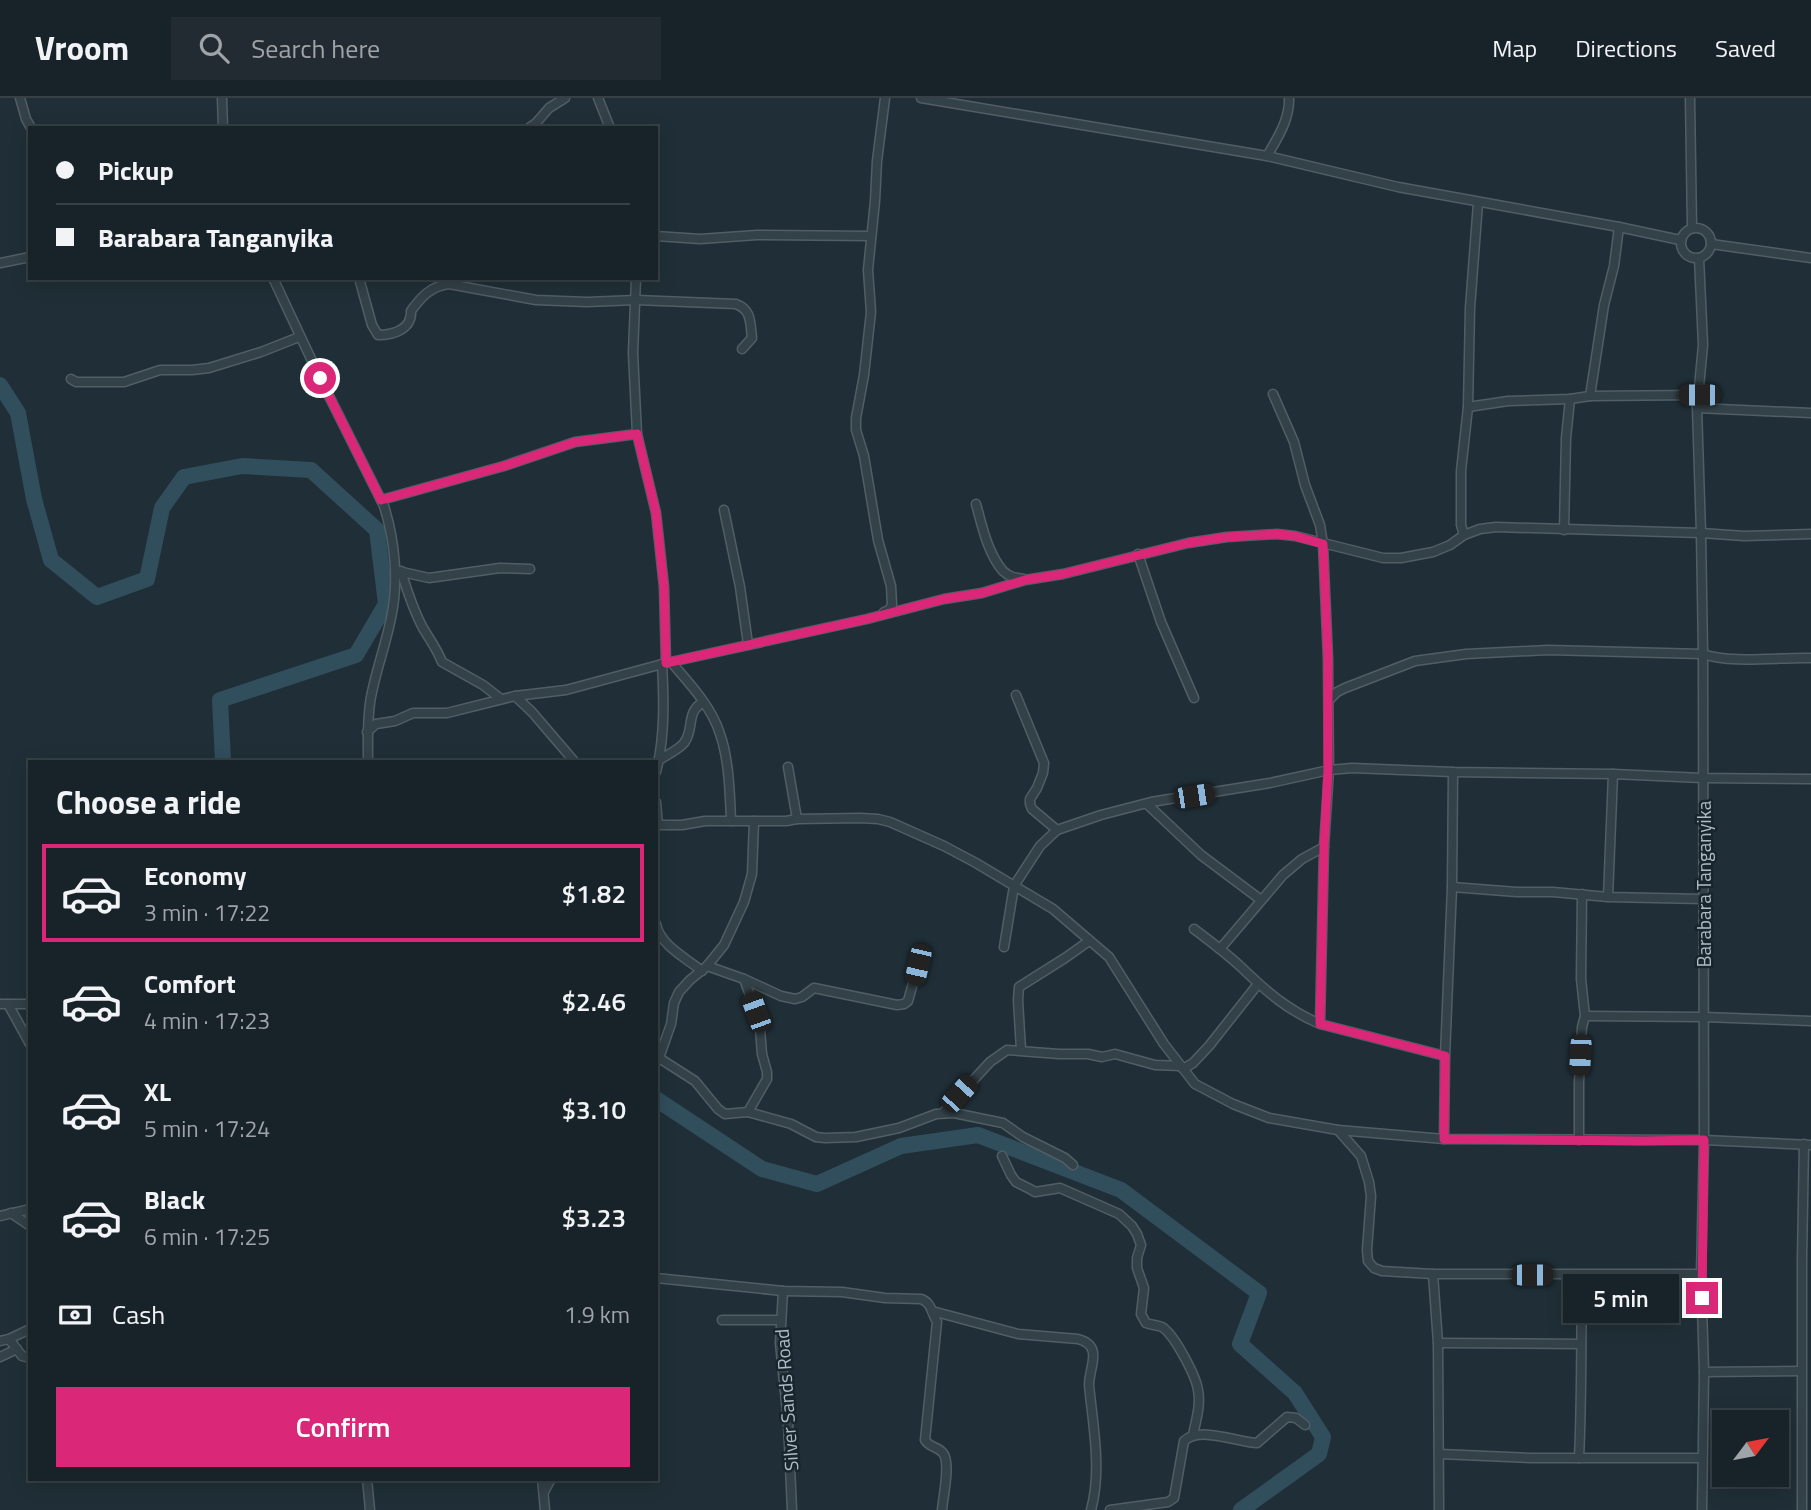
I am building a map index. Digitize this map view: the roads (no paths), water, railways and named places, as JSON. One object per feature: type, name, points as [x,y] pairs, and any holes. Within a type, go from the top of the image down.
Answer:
[{"type":"street","points":[[20,98],[30,126]]},
{"type":"street","points":[[222,98],[223,126]]},
{"type":"street","points":[[532,126],[549,108],[565,98]]},
{"type":"street","points":[[598,98],[609,126]]},
{"type":"street","points":[[881,614],[890,610],[892,605],[891,586],[878,540],[856,418],[871,312],[868,270],[885,98]]},
{"type":"street","points":[[921,98],[1267,156],[1398,187],[1681,240]]},
{"type":"street","points":[[1267,156],[1280,134],[1289,98]]},
{"type":"street","points":[[1689,98],[1692,228]]},
{"type":"street","points":[[1464,535],[1460,505],[1461,471],[1468,407],[1470,307],[1478,203]]},
{"type":"street","points":[[1590,396],[1619,227]]},
{"type":"street","points":[[1692,228],[1709,234],[1709,251],[1699,258],[1690,258],[1683,253],[1681,240],[1684,232],[1692,228]]},
{"type":"street","points":[[658,236],[700,239],[757,235],[872,236]]},
{"type":"street","points":[[1711,244],[1811,258]]},
{"type":"street","points":[[0,263],[28,257]]},
{"type":"street","name":"Barabara Tanganyika","points":[[1699,258],[1703,345],[1697,408],[1703,654],[1702,1510]]},
{"type":"street","points":[[274,280],[299,337],[381,500],[391,527],[398,571],[423,628],[438,650],[442,662],[483,685],[501,699]]},
{"type":"street","points":[[360,280],[372,325],[378,334],[383,335],[405,328],[411,319],[411,311],[421,297],[440,285],[449,284],[536,300],[736,304],[749,313],[752,338],[742,349]]},
{"type":"street","points":[[636,280],[634,353],[637,434],[656,513],[664,587],[666,663],[658,764]]},
{"type":"street","points":[[71,379],[79,382],[124,382],[160,370],[209,368],[299,337]]},
{"type":"street","points":[[1273,394],[1294,442],[1305,485],[1320,525],[1323,544],[1329,700],[1320,1024]]},
{"type":"street","points":[[1468,407],[1508,401],[1590,396],[1699,395]]},
{"type":"street","points":[[1564,530],[1566,438],[1570,399]]},
{"type":"street","points":[[1697,408],[1811,413]]},
{"type":"street","points":[[381,500],[504,466],[575,442],[637,434]]},
{"type":"street","points":[[976,504],[993,555],[1004,572],[1025,580]]},
{"type":"street","points":[[724,510],[738,575],[748,644]]},
{"type":"street","points":[[367,732],[376,724],[396,721],[413,713],[447,713],[515,695],[566,690],[748,644],[944,599],[982,593],[1025,580],[1063,574],[1138,554],[1227,537],[1255,534],[1295,536],[1383,558],[1401,558],[1433,552],[1464,535],[1496,527],[1744,536],[1811,534]]},
{"type":"street","points":[[1138,554],[1161,622],[1194,698]]},
{"type":"street","points":[[398,571],[429,579],[500,568],[530,569]]},
{"type":"street","points":[[368,760],[367,732],[371,698],[392,616],[398,571]]},
{"type":"street","points":[[1329,700],[1337,692],[1360,681],[1415,661],[1466,654],[1548,650],[1703,654],[1732,659],[1811,658]]},
{"type":"street","points":[[666,663],[702,702],[717,725],[729,789],[731,821]]},
{"type":"street","points":[[515,695],[573,760]]},
{"type":"street","points":[[1016,695],[1044,763],[1043,773],[1030,804],[1032,809],[1057,830]]},
{"type":"street","points":[[659,760],[685,741],[692,711],[702,702]]},
{"type":"street","points":[[788,767],[797,819]]},
{"type":"street","points":[[1004,947],[1014,886],[1040,846],[1057,830],[1101,815],[1147,804],[1328,770],[1384,768],[1453,772],[1811,779]]},
{"type":"street","points":[[1444,1139],[1453,772]]},
{"type":"street","points":[[1608,897],[1613,774]]},
{"type":"street","points":[[1147,804],[1201,855],[1261,900]]},
{"type":"street","points":[[658,825],[705,821],[878,819],[944,846],[1053,909],[1109,957],[1164,1044],[1195,1084],[1233,1104],[1269,1118],[1338,1130],[1444,1139],[1704,1140],[1808,1144],[1801,1371],[1802,1510]]},
{"type":"street","points":[[754,821],[752,874],[744,902],[724,945],[705,968],[679,992],[658,1059],[695,1081],[725,1114],[748,1112],[791,1124],[816,1137],[825,1138],[856,1137],[883,1132],[943,1113],[1003,1123],[1073,1165]]},
{"type":"street","points":[[1220,949],[1292,866],[1324,847]]},
{"type":"street","points":[[1452,887],[1608,897],[1703,899]]},
{"type":"street","points":[[1578,1140],[1578,1083],[1585,1016],[1581,979],[1582,894]]},
{"type":"street","points":[[1194,929],[1280,1002],[1306,1018],[1445,1056]]},
{"type":"street","points":[[658,932],[665,941],[705,968],[744,979],[781,996],[795,999],[814,988],[900,1005],[908,1000],[911,994],[918,965]]},
{"type":"street","points":[[1021,1050],[1019,987],[1089,941]]},
{"type":"street","points":[[744,979],[756,1012],[767,1072],[767,1079],[748,1112]]},
{"type":"street","points":[[943,1113],[996,1056],[1007,1050],[1102,1057],[1115,1055],[1155,1065],[1182,1068],[1193,1063],[1209,1046],[1258,984]]},
{"type":"street","points":[[4,1004],[28,1004]]},
{"type":"street","points":[[4,1004],[28,1041]]},
{"type":"street","points":[[1585,1016],[1811,1021]]},
{"type":"street","points":[[1338,1130],[1361,1156],[1371,1196],[1368,1261],[1382,1271],[1433,1274],[1701,1274]]},
{"type":"street","points":[[1002,1156],[1016,1182],[1035,1192],[1060,1188],[1119,1214],[1138,1234],[1141,1245],[1137,1268],[1144,1288],[1141,1314],[1146,1323],[1168,1332],[1183,1353],[1199,1393],[1198,1415],[1193,1435]]},
{"type":"street","points":[[0,1216],[28,1209]]},
{"type":"street","points":[[11,1213],[28,1225]]},
{"type":"street","points":[[1433,1274],[1438,1343],[1439,1510]]},
{"type":"street","points":[[1579,1458],[1582,1275]]},
{"type":"street","points":[[658,1278],[783,1291],[842,1292],[920,1299],[931,1308],[1018,1334],[1088,1342],[1094,1358],[1089,1377],[1096,1474],[1091,1510]]},
{"type":"street","name":"Silver Sands Road","points":[[783,1291],[779,1343],[788,1422],[792,1510]]},
{"type":"street","points":[[931,1308],[937,1322],[925,1437],[926,1443],[943,1453],[947,1461],[942,1510]]},
{"type":"street","points":[[722,1320],[780,1320]]},
{"type":"street","points":[[28,1330],[5,1340],[22,1356],[28,1358]]},
{"type":"street","points":[[1438,1343],[1581,1345]]},
{"type":"street","points":[[0,1357],[17,1349]]},
{"type":"street","points":[[1704,1372],[1801,1371]]},
{"type":"street","points":[[1110,1510],[1168,1502],[1174,1498],[1184,1441],[1193,1435],[1257,1443],[1287,1417],[1296,1418],[1305,1425]]},
{"type":"street","points":[[1801,1449],[1811,1450]]},
{"type":"street","points":[[1440,1454],[1702,1458]]},
{"type":"street","points":[[367,1481],[370,1510]]},
{"type":"street","points":[[542,1481],[545,1510]]},
{"type":"street","points":[[544,1492],[550,1481]]},
{"type":"waterway","points":[[0,385],[18,413],[34,499],[51,560],[97,597],[147,579],[162,508],[184,477],[242,466],[311,470],[377,530],[386,604],[356,655],[220,700],[223,760]]},
{"type":"waterway","points":[[658,1100],[762,1169],[817,1184],[901,1146],[978,1135],[1121,1190],[1259,1293],[1240,1344],[1295,1393],[1323,1437],[1319,1454],[1241,1510]]}]
